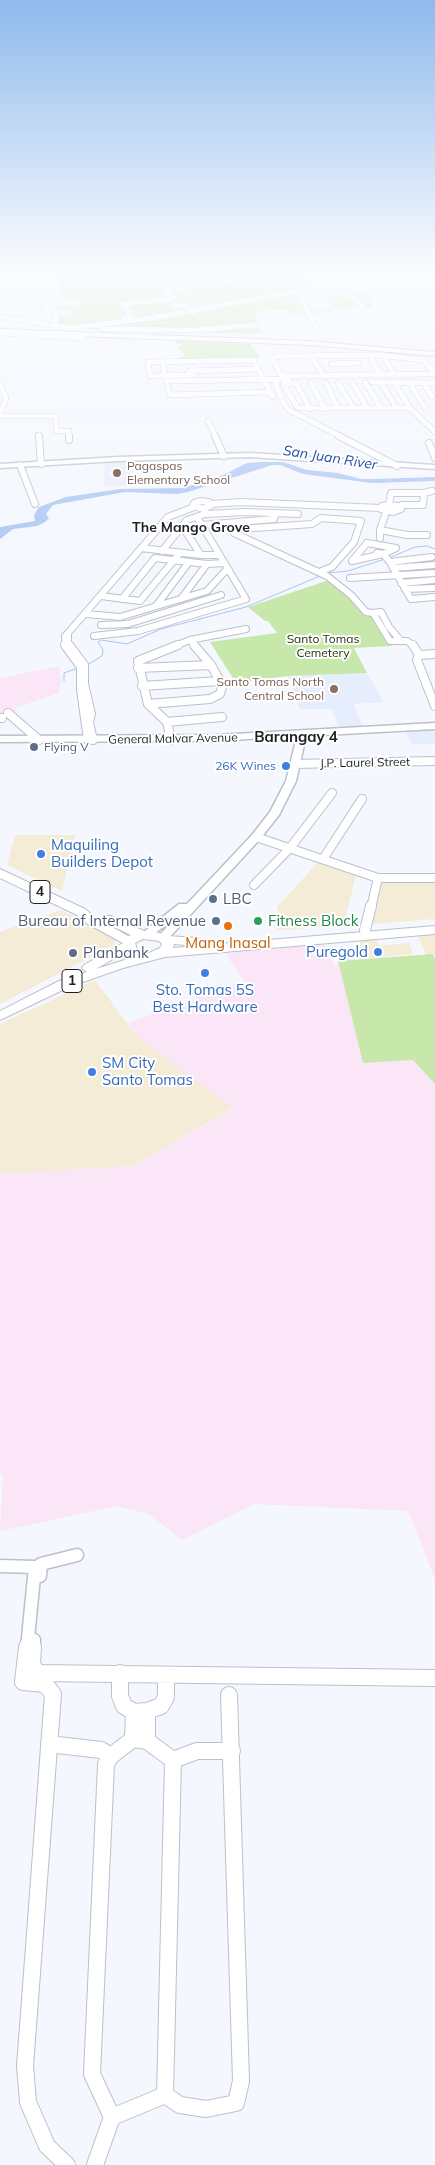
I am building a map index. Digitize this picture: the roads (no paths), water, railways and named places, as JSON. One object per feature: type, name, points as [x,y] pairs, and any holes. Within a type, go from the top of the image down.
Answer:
[{"type":"highway","name":"4","points":[[0,873],[81,912],[92,921],[129,943]]},
{"type":"highway","name":"4","points":[[81,912],[100,916],[145,935]]},
{"type":"highway","points":[[145,935],[191,942],[435,925]]},
{"type":"highway","name":"1","points":[[0,1016],[64,984],[118,965],[163,953],[435,930]]},
{"type":"highway","name":"1","points":[[0,1011],[91,967],[145,935]]},
{"type":"highway","points":[[163,953],[168,947],[164,939]]},
{"type":"highway","points":[[129,943],[129,950],[135,955],[149,957]]},
{"type":"main road","points":[[0,466],[224,456],[301,457],[397,466],[435,467]]},
{"type":"main road","name":"General Malvar Avenue","points":[[0,740],[171,740],[435,726]]},
{"type":"main road","points":[[164,939],[200,896],[256,837],[274,813],[291,781],[302,734]]},
{"type":"main road","points":[[145,935],[200,896]]},
{"type":"street","points":[[166,376],[195,372]]},
{"type":"street","points":[[166,376],[196,376],[210,372]]},
{"type":"street","points":[[166,376],[196,376],[210,372]]},
{"type":"street","points":[[236,372],[264,381]]},
{"type":"street","points":[[259,372],[264,381]]},
{"type":"street","points":[[279,372],[282,378]]},
{"type":"street","points":[[293,372],[295,376]]},
{"type":"street","points":[[308,372],[310,376]]},
{"type":"street","points":[[321,372],[324,376]]},
{"type":"street","points":[[336,372],[338,376]]},
{"type":"street","points":[[349,372],[367,408]]},
{"type":"street","points":[[425,420],[396,408],[296,408],[283,384],[326,383],[366,375],[434,374],[433,372]]},
{"type":"street","points":[[166,376],[264,381],[295,376],[338,376],[365,382],[435,382]]},
{"type":"street","points":[[166,376],[196,376],[264,381]]},
{"type":"street","points":[[282,378],[435,382]]},
{"type":"street","points":[[274,379],[284,404],[289,410],[397,466]]},
{"type":"street","points":[[338,382],[354,408]]},
{"type":"street","points":[[365,382],[381,408]]},
{"type":"street","points":[[380,382],[396,408]]},
{"type":"street","points":[[394,382],[425,420]]},
{"type":"street","points":[[409,382],[426,406],[425,420]]},
{"type":"street","points":[[423,382],[434,399],[426,406],[425,420]]},
{"type":"street","points":[[296,383],[310,409]]},
{"type":"street","points":[[311,383],[325,408]]},
{"type":"street","points":[[326,383],[338,408]]},
{"type":"street","points":[[0,385],[6,398],[0,415],[56,416],[56,431],[69,431],[69,440]]},
{"type":"street","points":[[208,420],[224,456]]},
{"type":"street","points":[[39,435],[41,464]]},
{"type":"street","points":[[429,443],[435,458]]},
{"type":"street","points":[[20,465],[35,504]]},
{"type":"street","points":[[432,491],[424,493],[390,493],[389,505],[380,534],[367,543],[352,562],[435,565]]},
{"type":"street","points":[[389,505],[399,507],[402,505],[423,505],[424,493]]},
{"type":"street","points":[[90,740],[89,722],[91,714],[84,684],[84,666],[68,643],[68,633],[168,517],[194,507],[193,504],[196,502],[211,504],[241,502],[300,504],[387,511],[399,511],[399,507]]},
{"type":"street","points":[[162,551],[187,520],[205,514],[246,512],[276,513],[297,517],[300,504]]},
{"type":"street","points":[[387,511],[389,531]]},
{"type":"street","points":[[202,525],[274,519],[276,513]]},
{"type":"street","points":[[108,616],[94,636],[138,631],[246,599],[197,517]]},
{"type":"street","points":[[319,572],[332,567],[354,542],[361,521],[321,518],[312,524],[240,529],[234,533],[319,572],[340,584],[366,612],[372,613],[390,642],[407,640],[419,655]]},
{"type":"street","points":[[182,526],[201,556]]},
{"type":"street","points":[[380,534],[386,535],[389,531]]},
{"type":"street","points":[[389,531],[403,534],[427,535]]},
{"type":"street","points":[[396,541],[403,534]]},
{"type":"street","points":[[340,584],[378,579],[396,548],[367,543]]},
{"type":"street","points":[[141,548],[201,556],[218,555]]},
{"type":"street","points":[[362,550],[389,563],[435,573]]},
{"type":"street","points":[[410,552],[434,557]]},
{"type":"street","points":[[131,614],[180,553]]},
{"type":"street","points":[[389,563],[434,557]]},
{"type":"street","points":[[122,599],[155,558],[225,566]]},
{"type":"street","points":[[156,606],[189,562]]},
{"type":"street","points":[[389,563],[411,599],[435,597]]},
{"type":"street","points":[[182,599],[207,564]]},
{"type":"street","points":[[101,625],[128,624],[215,590],[225,566]]},
{"type":"street","points":[[375,566],[378,579]]},
{"type":"street","points":[[359,570],[362,577]]},
{"type":"street","points":[[350,578],[378,579]]},
{"type":"street","points":[[403,586],[435,580]]},
{"type":"street","points":[[403,586],[435,588]]},
{"type":"street","points":[[346,590],[360,589]]},
{"type":"street","points":[[86,614],[120,617],[215,590]]},
{"type":"street","points":[[215,590],[227,606]]},
{"type":"street","points":[[101,596],[140,601]]},
{"type":"street","points":[[171,740],[167,722],[148,704],[142,686],[138,661],[190,640],[246,629]]},
{"type":"street","points":[[148,704],[210,699],[220,694],[222,687],[220,681],[211,665],[190,640]]},
{"type":"street","points":[[419,655],[435,654]]},
{"type":"street","points":[[419,655],[417,660],[435,706]]},
{"type":"street","points":[[138,668],[211,665]]},
{"type":"street","points":[[142,686],[220,681]]},
{"type":"street","points":[[3,716],[39,740]]},
{"type":"street","points":[[167,722],[222,717]]},
{"type":"street","name":"J.P. Laurel Street","points":[[295,764],[435,761]]},
{"type":"street","points":[[254,885],[290,848],[332,793]]},
{"type":"street","points":[[323,859],[362,799]]},
{"type":"street","points":[[256,837],[378,878],[435,878]]},
{"type":"street","points":[[365,930],[378,878]]},
{"type":"street","points":[[77,1555],[49,1560],[41,1564],[32,1665],[38,1673],[435,1678]]},
{"type":"street","points":[[0,1566],[35,1567],[23,1682],[45,1684],[53,1694],[25,2066],[28,2102],[47,2146],[67,2165]]},
{"type":"street","points":[[120,1673],[120,1696],[124,1706],[141,1711],[161,1706],[166,1697],[166,1675]]},
{"type":"street","points":[[166,2095],[180,2104],[206,2109],[236,2103],[241,2081],[230,1695]]},
{"type":"street","points":[[140,1740],[141,1711]]},
{"type":"street","points":[[95,2165],[112,2117],[92,2074],[106,1764],[110,1756],[140,1740]]},
{"type":"street","points":[[140,1740],[173,1760]]},
{"type":"street","points":[[49,1744],[101,1750],[110,1756]]},
{"type":"street","points":[[173,1760],[198,1751],[232,1751]]},
{"type":"street","points":[[166,2095],[173,1760]]},
{"type":"street","points":[[112,2117],[166,2095]]},
{"type":"water","points":[[283,462],[307,470],[338,473],[361,479],[388,479],[385,483],[372,483],[303,474],[280,465],[272,465],[188,492],[177,494],[125,492],[53,505],[46,514],[49,518],[45,522],[37,526],[13,529],[0,539],[0,527],[35,521],[34,515],[39,507],[66,497],[120,489],[183,488],[223,475],[247,463]]},
{"type":"waterway","name":"San Juan River","points":[[373,481],[435,479]]},
{"type":"waterway","points":[[389,558],[415,547],[427,546],[435,549]]},
{"type":"waterway","points":[[327,573],[348,571],[385,559]]},
{"type":"waterway","points":[[87,665],[102,656],[103,650],[98,642],[101,640],[127,644],[161,629],[246,607],[320,576]]},
{"type":"waterway","points":[[64,681],[64,673],[78,668]]},
{"type":"place","name":"Pagaspas Elementary School","points":[[117,473]]},
{"type":"place","name":"Santo Tomas North Central School","points":[[334,689]]},
{"type":"place","name":"Flying V","points":[[34,747]]},
{"type":"place","name":"26K Wines","points":[[286,766]]},
{"type":"place","name":"Maquiling Builders Depot","points":[[41,854]]},
{"type":"place","name":"LBC","points":[[213,899]]},
{"type":"place","name":"Bureau of Internal Revenue","points":[[216,921]]},
{"type":"place","name":"Fitness Block","points":[[258,921]]},
{"type":"place","name":"Mang Inasal","points":[[228,926]]},
{"type":"place","name":"Puregold","points":[[378,952]]},
{"type":"place","name":"Planbank","points":[[73,953]]},
{"type":"place","name":"Sto. Tomas 5S Best Hardware","points":[[205,973]]},
{"type":"place","name":"SM City Santo Tomas","points":[[92,1072]]},
{"type":"district","name":"The Mango Grove","points":[[191,528]]},
{"type":"district","name":"Barangay 4","points":[[296,737]]},
{"type":"park label","name":"Santo Tomas Cemetery","points":[[323,646]]}]
